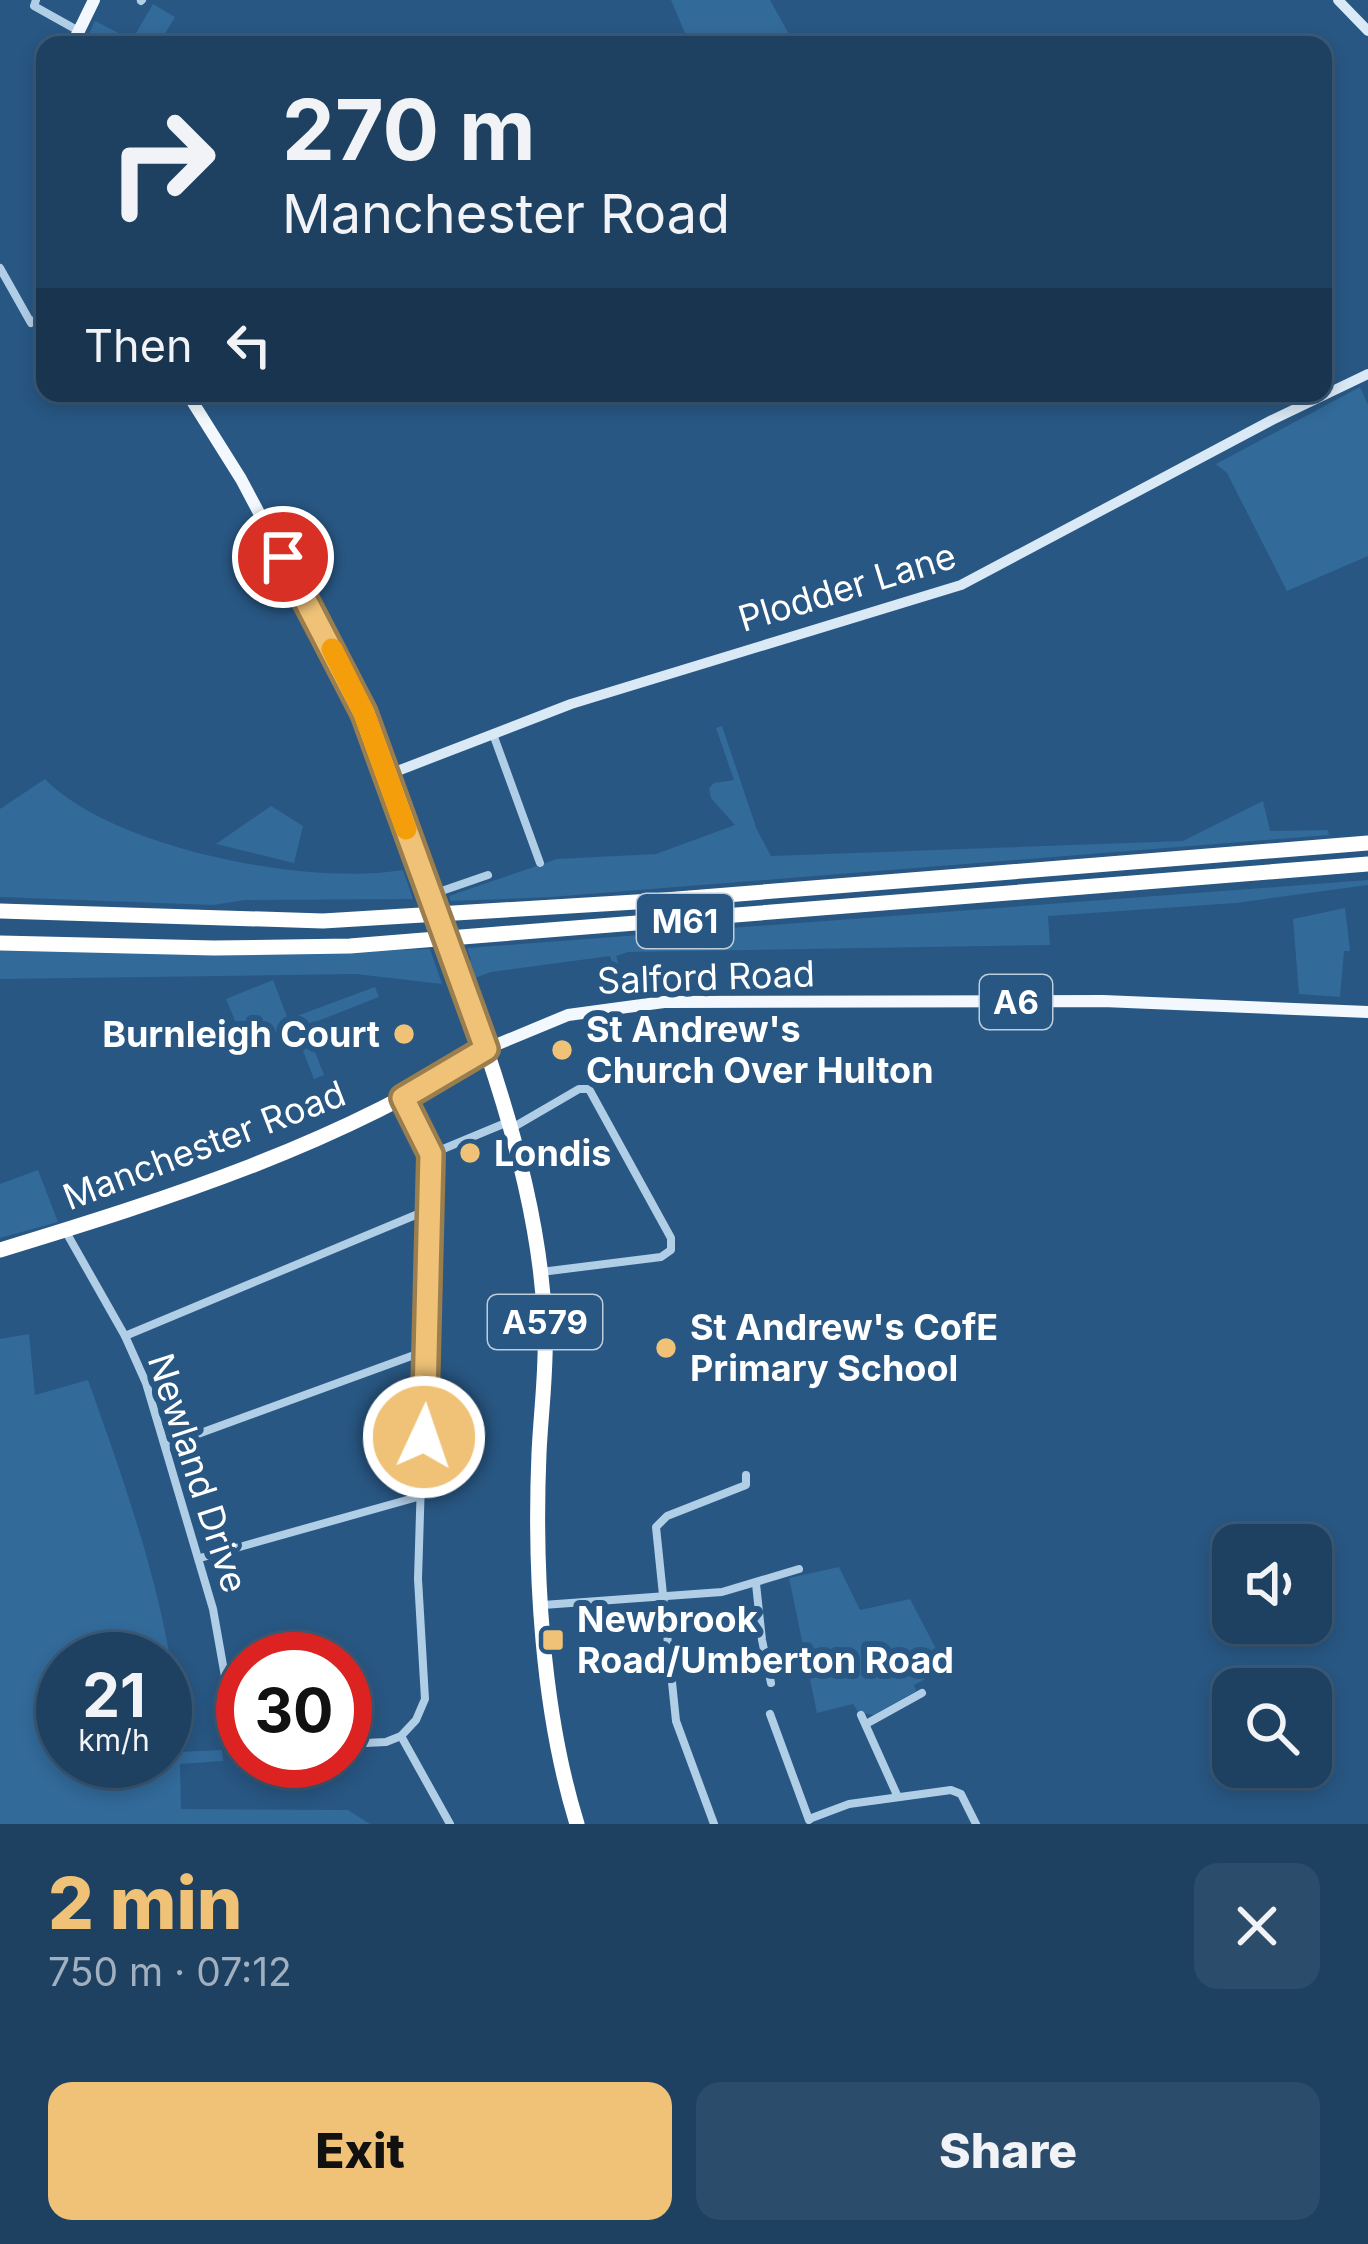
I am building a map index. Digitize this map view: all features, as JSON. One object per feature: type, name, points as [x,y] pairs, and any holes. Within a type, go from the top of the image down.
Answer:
[{"type":"highway","name":"M61","points":[[0,911],[323,921],[652,901],[1368,843]]},
{"type":"highway","name":"M61","points":[[0,944],[350,946],[1368,864]]},
{"type":"highway","name":"Manchester Road","points":[[0,1250],[253,1164],[403,1098],[486,1049]]},
{"type":"highway","name":"A579","points":[[486,1049],[528,1196],[541,1272],[546,1346],[538,1456],[543,1605],[553,1715],[577,1824]]},
{"type":"main road","points":[[75,36],[94,0]]},
{"type":"main road","points":[[1337,0],[1368,31]]},
{"type":"main road","name":"Plodder Lane","points":[[1332,392],[1368,374]]},
{"type":"main road","name":"A579","points":[[193,402],[244,485],[364,713],[486,1049]]},
{"type":"main road","name":"Plodder Lane","points":[[387,775],[625,686],[961,585],[1310,402]]},
{"type":"main road","name":"Salford Road","points":[[486,1049],[554,1019],[648,1003],[1103,1001],[1368,1012]]},
{"type":"street","points":[[36,0],[34,6],[77,30]]},
{"type":"street","points":[[0,268],[31,323],[36,319]]},
{"type":"street","points":[[493,734],[539,863]]},
{"type":"street","points":[[432,891],[488,875]]},
{"type":"street","points":[[431,1154],[510,1125],[579,1089],[590,1089],[671,1238],[671,1250],[661,1258],[541,1272]]},
{"type":"street","points":[[372,1743],[401,1736],[416,1720],[424,1699],[418,1602],[431,1154],[403,1098]]},
{"type":"street","points":[[124,1336],[430,1209]]},
{"type":"street","name":"Newland Drive","points":[[65,1230],[141,1371],[200,1558],[218,1632]]},
{"type":"street","points":[[165,1446],[428,1350]]},
{"type":"street","points":[[714,1824],[676,1720],[656,1533],[659,1522],[746,1485],[746,1475]]},
{"type":"street","points":[[200,1558],[421,1496]]},
{"type":"street","points":[[543,1605],[662,1598],[756,1584],[799,1569]]},
{"type":"street","points":[[756,1584],[773,1678]]},
{"type":"street","points":[[898,1796],[864,1720],[922,1693]]},
{"type":"street","points":[[770,1714],[809,1822],[849,1804],[956,1791],[976,1824]]},
{"type":"street","points":[[401,1736],[450,1824]]},
{"type":"shaded area","points":[[671,0],[770,0],[790,36],[686,36]]},
{"type":"shaded area","points":[[153,4],[175,17],[163,36],[134,36]]},
{"type":"shaded area","points":[[95,21],[124,36],[88,36]]},
{"type":"shaded area","points":[[1360,387],[1368,405],[1368,556],[1287,591],[1227,473],[1216,464]]},
{"type":"shaded area","points":[[722,726],[757,830],[771,856],[1183,841],[1263,801],[1270,831],[1328,830],[1329,835],[451,901],[449,896],[557,859],[656,854],[735,825],[711,798],[709,788],[734,780],[716,728]]},
{"type":"shaded area","points":[[45,779],[76,804],[116,825],[214,857],[317,872],[403,870],[413,899],[245,900],[213,905],[0,897],[0,809]]},
{"type":"shaded area","points":[[271,806],[303,826],[294,863],[216,844]]},
{"type":"shaded area","points":[[1368,880],[1368,885],[1236,903],[1048,916],[1050,945],[628,952],[616,956],[627,992],[623,993],[610,956],[475,978],[468,962],[467,948]]},
{"type":"shaded area","points":[[1345,908],[1350,951],[1344,951],[1340,997],[1299,994],[1293,919]]},
{"type":"shaded area","points":[[430,949],[442,984],[356,974],[0,979],[0,950],[261,953]]},
{"type":"shaded area","points":[[273,980],[291,1027],[245,1045],[226,999]]},
{"type":"shaded area","points":[[375,987],[379,997],[305,1026],[324,1075],[314,1079],[294,1017]]},
{"type":"shaded area","points":[[38,1170],[58,1222],[0,1238],[0,1184]]},
{"type":"shaded area","points":[[29,1334],[35,1395],[88,1380],[135,1516],[165,1632],[36,1632],[36,1788],[181,1788],[181,1809],[348,1810],[370,1824],[0,1824],[0,1339]]},
{"type":"shaded area","points":[[839,1567],[860,1610],[910,1599],[946,1668],[874,1715],[858,1712],[853,1704],[817,1713],[789,1578]]},
{"type":"shaded area","points":[[216,1750],[216,1761],[192,1763],[192,1751]]},
{"type":"slow traffic","points":[[332,649],[364,713],[406,829]]},
{"type":"place","name":"Burnleigh Court","points":[[404,1034]]},
{"type":"place","name":"St Andrew's Church Over Hulton","points":[[562,1050]]},
{"type":"place","name":"Londis","points":[[470,1153]]},
{"type":"place","name":"St Andrew's CofE Primary School","points":[[666,1348]]},
{"type":"place","name":"Newbrook Road/Umberton Road","points":[[553,1640]]},
{"type":"route","points":[[283,557],[364,713],[486,1049],[403,1098],[431,1154],[424,1437]]}]
